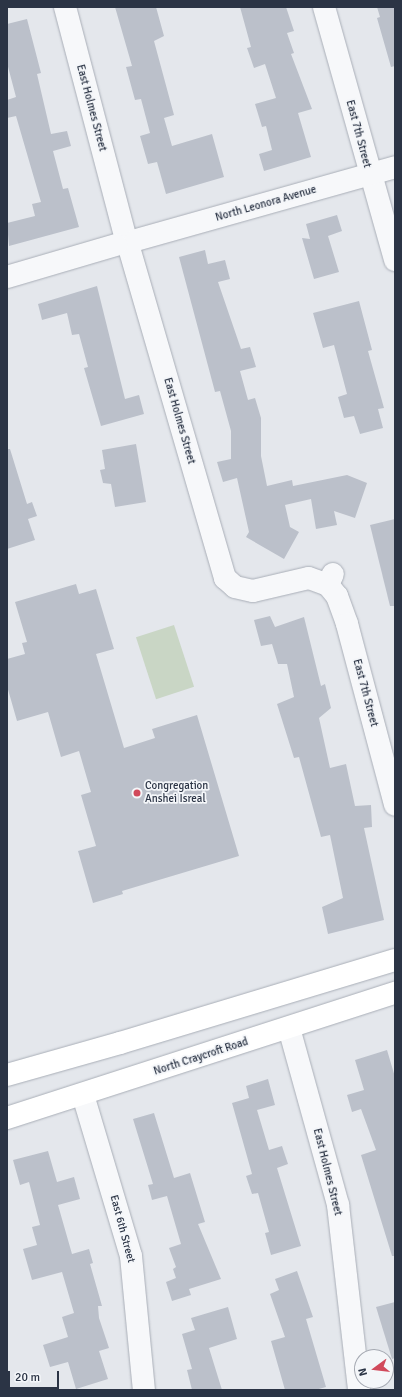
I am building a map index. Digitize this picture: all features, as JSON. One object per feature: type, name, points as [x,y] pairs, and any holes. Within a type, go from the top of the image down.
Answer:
[{"type":"main road","points":[[7,1075],[127,1041],[395,960]]},
{"type":"main road","name":"North Craycroft Road","points":[[7,1118],[83,1096],[395,993]]},
{"type":"street","name":"East Holmes Street","points":[[65,7],[126,242],[219,564],[225,578],[235,587],[253,591],[309,578],[330,579]]},
{"type":"street","name":"East 7th Street","points":[[324,7],[395,260]]},
{"type":"street","name":"North Leonora Avenue","points":[[7,277],[126,242],[395,167]]},
{"type":"street","name":"East 7th Street","points":[[330,579],[347,624],[395,805]]},
{"type":"street","name":"East Holmes Street","points":[[289,1028],[338,1206],[359,1390]]},
{"type":"street","name":"East 6th Street","points":[[83,1096],[131,1256],[144,1390]]},
{"type":"green space","points":[[174,625],[194,687],[156,699],[136,637]]},
{"type":"building","points":[[115,7],[156,7],[164,36],[154,41],[174,115],[164,118],[172,146],[212,134],[224,177],[166,194],[157,162],[148,164],[140,136],[150,133],[141,99],[135,100],[126,67],[132,66]]},
{"type":"building","points":[[240,7],[286,7],[294,31],[287,33],[294,53],[291,54],[312,109],[298,113],[311,157],[264,171],[259,154],[272,150],[266,126],[262,127],[255,104],[276,98],[265,64],[254,68],[247,48],[251,47]]},
{"type":"building","points":[[377,7],[395,7],[395,66],[391,67],[377,18],[380,17]]},
{"type":"building","points":[[27,19],[41,73],[37,74],[51,134],[67,131],[71,146],[53,151],[63,189],[68,188],[79,227],[9,246],[7,223],[35,216],[32,204],[41,202],[16,116],[7,118],[7,100],[16,97],[7,63],[7,24]]},
{"type":"building","points":[[337,215],[342,231],[328,236],[339,272],[314,279],[302,238],[310,239],[306,224]]},
{"type":"building","points":[[205,250],[208,264],[225,260],[230,279],[218,282],[241,349],[250,347],[256,367],[240,371],[248,400],[255,398],[261,418],[261,456],[267,486],[292,480],[293,486],[347,475],[367,483],[355,518],[334,511],[337,525],[316,529],[311,499],[285,505],[290,527],[299,532],[284,559],[246,537],[249,532],[237,478],[223,482],[217,462],[231,459],[231,431],[220,391],[215,392],[179,257]]},
{"type":"building","points":[[97,286],[125,399],[139,395],[144,414],[101,426],[84,368],[88,367],[79,334],[72,335],[67,313],[42,320],[38,304]]},
{"type":"building","points":[[359,301],[372,350],[368,351],[384,408],[378,409],[383,428],[360,434],[354,416],[344,418],[338,397],[347,394],[334,345],[323,348],[313,313]]},
{"type":"building","points":[[136,444],[146,502],[115,507],[111,484],[103,483],[100,470],[105,469],[102,450]]},
{"type":"building","points":[[7,449],[10,449],[27,504],[32,502],[37,516],[28,519],[35,540],[7,549]]},
{"type":"building","points":[[395,519],[395,606],[390,606],[370,525]]},
{"type":"building","points":[[76,584],[79,594],[96,589],[114,649],[96,654],[124,748],[155,738],[152,729],[197,715],[239,856],[122,891],[123,894],[93,903],[78,851],[96,846],[81,795],[91,792],[79,751],[61,757],[48,712],[17,721],[7,686],[7,659],[25,654],[22,643],[27,642],[15,602]]},
{"type":"building","points":[[270,616],[275,627],[304,617],[321,686],[325,684],[331,708],[319,718],[330,768],[346,764],[355,806],[371,805],[372,827],[364,828],[384,920],[328,934],[322,907],[343,898],[330,835],[321,837],[299,757],[294,758],[277,704],[294,697],[287,664],[278,664],[272,644],[261,646],[254,620]]},
{"type":"building","points":[[387,1050],[395,1077],[395,1256],[392,1256],[361,1155],[376,1150],[361,1109],[352,1112],[347,1095],[364,1090],[355,1060]]},
{"type":"building","points":[[268,1079],[275,1105],[257,1110],[269,1150],[282,1146],[288,1164],[277,1168],[301,1246],[271,1255],[265,1233],[269,1232],[258,1193],[252,1194],[246,1176],[252,1174],[232,1103],[249,1098],[246,1086]]},
{"type":"building","points":[[154,1113],[174,1178],[190,1173],[205,1222],[198,1224],[221,1279],[189,1289],[191,1295],[172,1301],[166,1282],[176,1278],[173,1269],[176,1267],[169,1248],[181,1244],[167,1196],[152,1200],[148,1185],[153,1184],[133,1119]]},
{"type":"building","points":[[48,1151],[57,1182],[74,1177],[80,1199],[58,1205],[72,1254],[89,1249],[93,1263],[90,1264],[102,1306],[98,1306],[99,1318],[109,1348],[99,1351],[108,1379],[76,1389],[68,1362],[50,1367],[43,1345],[68,1337],[62,1317],[74,1313],[62,1272],[32,1280],[23,1249],[37,1245],[32,1227],[40,1225],[29,1182],[20,1185],[13,1160]]},
{"type":"building","points":[[297,1271],[313,1317],[306,1319],[326,1387],[315,1390],[285,1390],[271,1341],[285,1337],[270,1294],[279,1290],[275,1279]]},
{"type":"building","points":[[395,1302],[395,1358],[394,1349],[389,1349],[376,1307]]},
{"type":"building","points":[[228,1307],[237,1339],[209,1348],[222,1390],[192,1390],[187,1370],[192,1369],[182,1334],[195,1330],[191,1318]]},
{"type":"place","name":"Congregation Anshei Isreal","points":[[137,793]]}]
